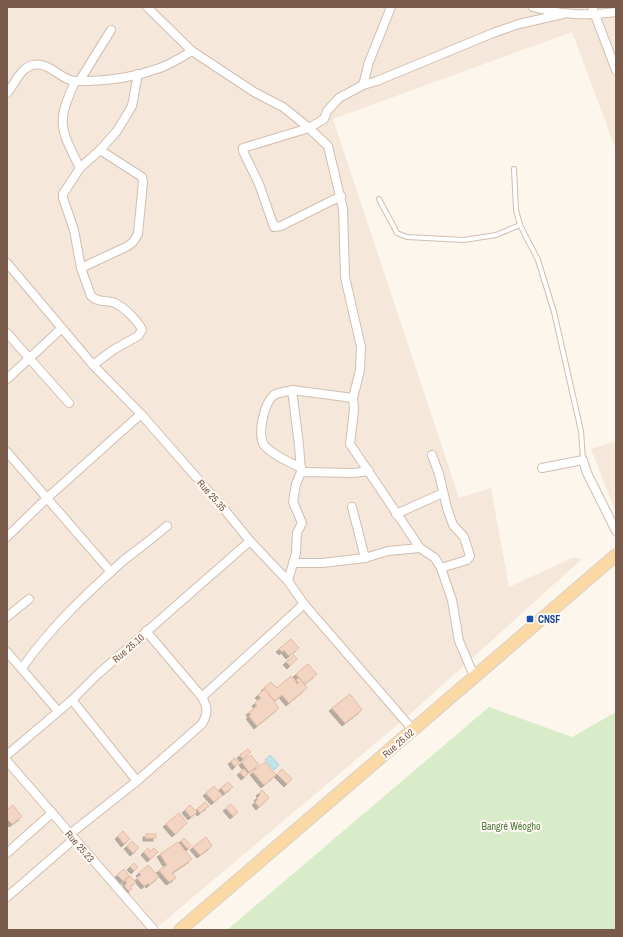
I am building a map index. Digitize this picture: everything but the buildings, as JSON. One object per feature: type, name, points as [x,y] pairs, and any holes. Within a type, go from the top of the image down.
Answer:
[{"type":"main road","name":"Rue 25.02","points":[[180,930],[616,555]]},
{"type":"street","points":[[148,7],[192,51],[254,92],[283,107],[328,146],[340,196],[345,226],[345,277],[361,347],[360,370],[354,398],[350,444],[420,548],[435,558],[442,568],[452,600],[459,641],[474,676]]},
{"type":"street","points":[[363,85],[369,62],[391,7]]},
{"type":"street","points":[[533,7],[563,14]]},
{"type":"street","points":[[593,11],[616,70]]},
{"type":"street","points":[[340,196],[281,226],[273,227],[259,184],[243,151],[243,148],[309,128],[324,119],[327,111],[339,98],[363,85],[377,81],[493,33],[518,24],[563,14],[593,11],[616,12]]},
{"type":"street","points":[[80,168],[67,140],[62,119],[66,102],[77,81],[111,30]]},
{"type":"street","points":[[7,93],[23,71],[27,67],[35,64],[44,66],[77,81],[104,82],[161,68],[192,51]]},
{"type":"street","points":[[93,365],[113,350],[138,336],[142,330],[127,313],[115,303],[95,299],[91,296],[81,268],[74,230],[63,198],[65,192],[80,168],[100,150],[117,131],[132,106],[138,74]]},
{"type":"street","points":[[81,268],[128,246],[133,242],[138,234],[143,182],[142,177],[100,150]]},
{"type":"street","name":"Rue 25.35","points":[[7,263],[93,365],[141,414],[250,541],[288,581],[304,604],[413,730]]},
{"type":"street","points":[[7,379],[62,328]]},
{"type":"street","points":[[7,333],[69,403]]},
{"type":"street","points":[[354,398],[292,390],[278,393],[273,396],[268,404],[262,425],[261,438],[265,446],[273,453],[301,470],[354,473],[369,472]]},
{"type":"street","points":[[288,581],[293,563],[298,533],[302,523],[293,502],[296,484],[301,470],[292,390]]},
{"type":"street","points":[[7,537],[47,498],[141,414]]},
{"type":"street","points":[[432,455],[439,474],[453,525],[464,536],[470,556],[469,559],[465,561],[442,568]]},
{"type":"street","points":[[8,456],[47,498],[111,572]]},
{"type":"street","points":[[542,468],[583,460],[586,473],[616,531]]},
{"type":"street","points":[[396,514],[443,493]]},
{"type":"street","points":[[352,507],[365,558]]},
{"type":"street","points":[[22,668],[37,646],[53,628],[111,572],[167,526]]},
{"type":"street","name":"Rue 25.10","points":[[7,755],[72,700],[97,675],[146,631],[250,541]]},
{"type":"street","points":[[293,563],[322,563],[365,558],[388,552],[420,548]]},
{"type":"street","points":[[7,617],[29,599]]},
{"type":"street","points":[[202,697],[304,604]]},
{"type":"street","points":[[7,897],[72,836],[202,724],[206,716],[207,708],[202,697],[146,631]]},
{"type":"street","points":[[7,652],[58,711]]},
{"type":"street","points":[[72,700],[137,781]]},
{"type":"street","name":"Rue 25.23","points":[[7,761],[154,930]]},
{"type":"street","points":[[7,853],[52,813]]},
{"type":"lane","points":[[514,169],[516,210],[520,225],[538,260],[554,312],[582,431],[583,460]]},
{"type":"lane","points":[[379,199],[397,233],[407,237],[464,240],[496,235],[520,225]]},
{"type":"shaded area","points":[[7,7],[616,7],[616,150],[572,32],[333,119],[459,498],[491,488],[509,587],[574,557],[582,559],[409,715],[154,930],[7,930]]},
{"type":"shaded area","points":[[616,441],[616,513],[591,449]]},
{"type":"green space","name":"Bangré Wéogho","points":[[489,707],[572,737],[616,712],[616,930],[227,930]]},
{"type":"water","points":[[270,755],[279,765],[274,770],[265,760]]},
{"type":"place","name":"CNSF","points":[[530,619]]}]
